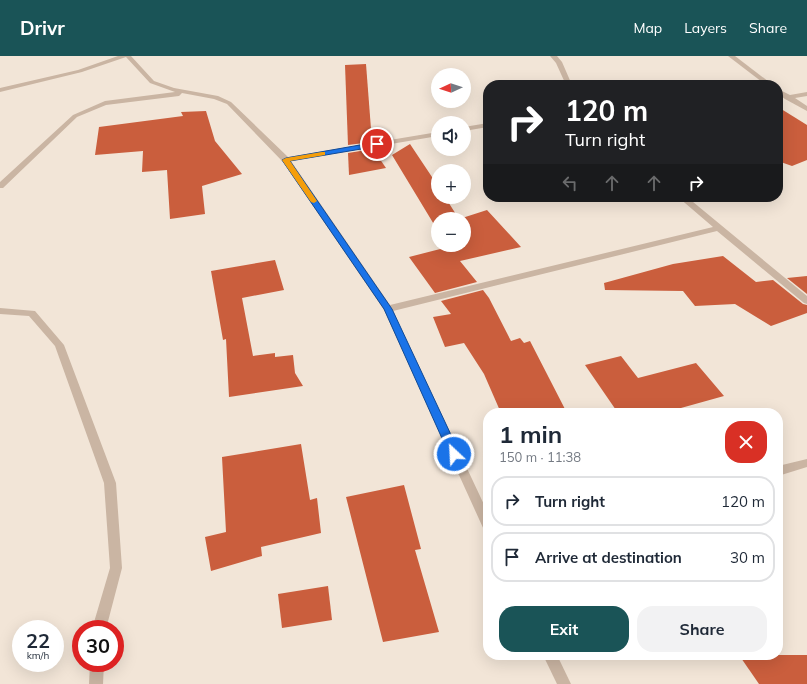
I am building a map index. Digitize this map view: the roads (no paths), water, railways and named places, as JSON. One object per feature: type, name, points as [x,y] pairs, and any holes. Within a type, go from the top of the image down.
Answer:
[{"type":"street","points":[[0,90],[80,71],[124,56]]},
{"type":"street","points":[[128,56],[152,82],[173,90],[216,97],[229,103],[286,160],[388,309],[483,515]]},
{"type":"street","points":[[553,56],[559,62],[567,80]]},
{"type":"street","points":[[731,56],[763,80]]},
{"type":"street","points":[[0,186],[74,116],[105,103],[191,93]]},
{"type":"street","points":[[783,94],[807,109]]},
{"type":"street","points":[[788,98],[807,94]]},
{"type":"street","points":[[471,128],[483,126]]},
{"type":"street","points":[[286,160],[431,135]]},
{"type":"street","points":[[688,202],[807,301]]},
{"type":"street","points":[[388,309],[718,228]]},
{"type":"street","points":[[0,311],[32,313],[59,345],[110,484],[116,568],[102,620]]},
{"type":"street","points":[[783,470],[807,463]]},
{"type":"street","points":[[552,660],[564,684]]},
{"type":"street","points":[[96,684],[97,672]]}]
